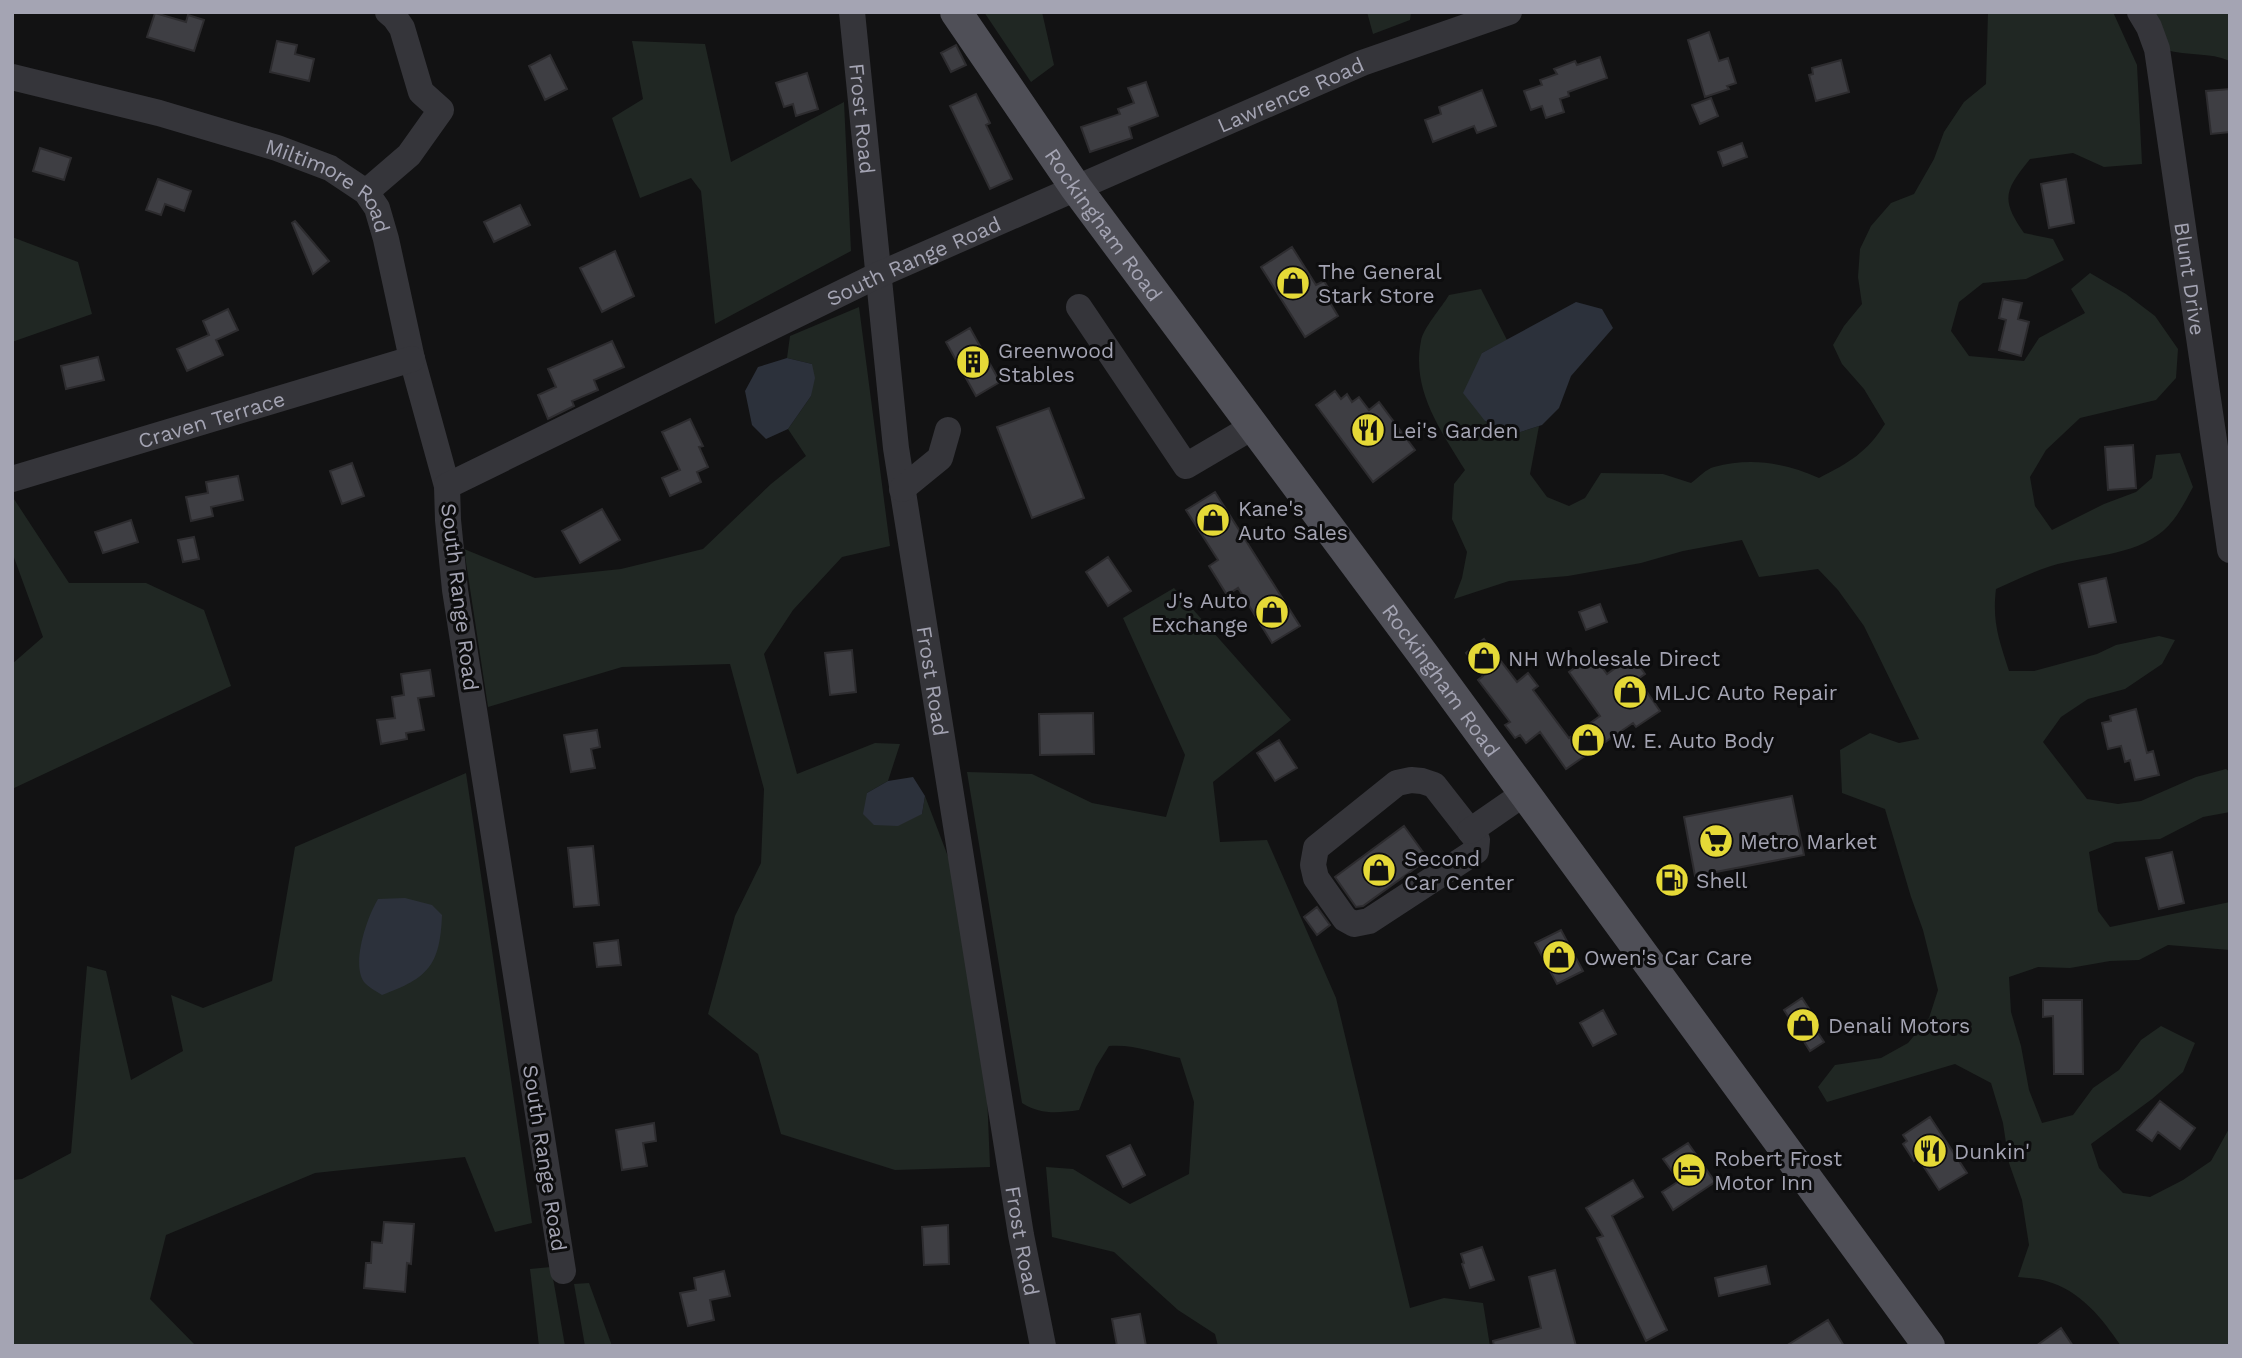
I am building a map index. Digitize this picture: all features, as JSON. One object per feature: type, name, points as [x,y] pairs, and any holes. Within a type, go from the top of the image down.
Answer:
[{"type":"main road","name":"Rockingham Road","points":[[956,12],[1076,188],[1525,793],[1929,1346]]},
{"type":"street","points":[[366,192],[409,155],[441,110],[421,92],[402,28],[388,12]]},
{"type":"street","name":"Frost Road","points":[[852,12],[895,448],[1018,1221],[1043,1346]]},
{"type":"street","name":"Lawrence Road","points":[[1076,188],[1362,63],[1510,12]]},
{"type":"street","name":"Blunt Drive","points":[[2140,12],[2157,49],[2230,550]]},
{"type":"street","name":"Miltimore Road","points":[[12,77],[159,113],[277,148],[330,168],[366,192],[376,208],[386,239],[412,359],[447,486]]},
{"type":"street","name":"South Range Road","points":[[563,1271],[456,590],[447,486],[878,275],[1076,188]]},
{"type":"street","points":[[1079,307],[1186,466],[1254,426]]},
{"type":"street","name":"Craven Terrace","points":[[12,479],[412,359]]},
{"type":"street","points":[[902,489],[940,458],[948,430]]},
{"type":"street","points":[[1411,780],[1434,785],[1470,831],[1477,840],[1476,851],[1369,921],[1354,924],[1345,919],[1315,878],[1313,865],[1317,848],[1397,783],[1411,780]]},
{"type":"street","points":[[1470,831],[1525,793]]},
{"type":"shaded area","points":[[984,12],[1042,12],[1054,65],[1031,82]]},
{"type":"shaded area","points":[[1367,12],[1411,12],[1410,20],[1373,34]]},
{"type":"shaded area","points":[[1988,12],[2113,12],[2137,65],[2142,164],[2104,167],[2073,153],[2030,159],[2011,187],[2011,211],[2024,233],[2053,239],[2064,260],[2026,279],[1983,283],[1959,302],[1951,331],[1969,356],[2024,361],[2039,338],[2085,313],[2071,289],[2090,273],[2126,294],[2155,316],[2178,349],[2176,378],[2156,400],[2080,418],[2046,450],[2030,477],[2035,506],[2052,530],[2104,504],[2136,492],[2152,478],[2156,455],[2180,453],[2193,487],[2172,522],[2151,540],[2123,551],[2051,566],[1996,589],[1996,621],[2005,660],[2009,671],[2034,671],[2097,654],[2116,645],[2159,636],[2175,640],[2162,664],[2125,689],[2088,699],[2061,717],[2043,742],[2087,799],[2118,804],[2141,801],[2196,777],[2226,769],[2230,772],[2230,812],[2203,817],[2160,839],[2115,842],[2089,852],[2098,911],[2110,927],[2230,902],[2230,950],[2168,945],[2139,960],[2110,961],[2070,968],[2038,967],[2009,977],[2011,1012],[2029,1090],[2042,1123],[2073,1115],[2093,1088],[2119,1070],[2141,1040],[2161,1026],[2195,1043],[2183,1072],[2152,1099],[2091,1144],[2099,1168],[2123,1193],[2150,1197],[2183,1180],[2211,1161],[2230,1127],[2230,1346],[2121,1346],[2106,1325],[2080,1298],[2058,1285],[2018,1277],[2029,1245],[2022,1200],[2009,1163],[2003,1123],[1991,1083],[1955,1064],[1827,1102],[1818,1087],[1835,1065],[1881,1058],[1908,1043],[1929,1018],[1938,990],[1923,930],[1885,809],[1842,793],[1840,750],[1870,733],[1899,743],[1919,739],[1864,626],[1838,590],[1818,569],[1759,577],[1742,540],[1568,576],[1509,581],[1454,599],[1462,578],[1467,552],[1452,519],[1454,484],[1465,470],[1430,409],[1420,376],[1419,359],[1422,336],[1449,295],[1481,289],[1507,340],[1482,353],[1485,421],[1514,434],[1539,426],[1530,474],[1547,497],[1569,506],[1585,498],[1601,473],[1663,474],[1691,483],[1714,467],[1741,462],[1781,465],[1819,478],[1864,450],[1885,424],[1864,389],[1842,364],[1833,345],[1862,304],[1858,277],[1860,249],[1871,226],[1891,203],[1914,194],[1934,159],[1944,132],[1964,102],[1986,84]]},
{"type":"shaded area","points":[[2151,12],[2230,12],[2230,61],[2215,56],[2166,50]]},
{"type":"shaded area","points":[[632,41],[705,44],[731,162],[844,102],[851,251],[715,324],[701,191],[691,178],[640,198],[612,118],[643,99]]},
{"type":"shaded area","points":[[12,237],[78,262],[92,314],[12,342]]},
{"type":"shaded area","points":[[1576,302],[1602,309],[1613,328],[1571,376],[1559,408],[1542,425],[1514,434],[1485,421],[1463,393],[1482,353]]},
{"type":"shaded area","points":[[859,307],[890,546],[842,557],[793,610],[764,654],[797,774],[875,743],[900,744],[888,781],[867,793],[922,814],[925,796],[955,875],[987,1094],[990,1167],[895,1170],[781,1134],[758,1054],[708,1014],[735,916],[761,863],[764,789],[730,664],[622,667],[488,707],[464,549],[535,578],[621,569],[703,549],[771,484],[806,456],[788,429],[811,396],[812,364],[787,358],[790,336]]},
{"type":"shaded area","points":[[787,358],[812,364],[815,378],[811,396],[788,429],[766,439],[752,425],[745,391],[758,367]]},
{"type":"shaded area","points":[[12,496],[69,583],[146,583],[204,610],[231,686],[12,789],[12,664],[43,637],[12,552]]},
{"type":"shaded area","points":[[1174,588],[1291,720],[1213,782],[1220,842],[1267,840],[1336,998],[1410,1308],[1444,1298],[1483,1303],[1490,1346],[1218,1346],[1215,1334],[1178,1310],[1114,1252],[1052,1237],[1046,1167],[1073,1169],[1130,1204],[1189,1174],[1194,1102],[1180,1058],[1136,1048],[1109,1046],[1096,1067],[1079,1110],[1043,1111],[1022,1103],[967,772],[1032,774],[1092,803],[1166,817],[1185,755],[1123,618]]},
{"type":"shaded area","points":[[466,773],[532,1223],[495,1232],[465,1157],[315,1173],[166,1235],[150,1299],[196,1346],[12,1346],[12,1180],[22,1179],[71,1153],[87,966],[106,971],[131,1080],[183,1051],[171,995],[203,1008],[272,981],[295,847]]},
{"type":"shaded area","points":[[913,777],[925,796],[922,814],[898,826],[874,825],[863,814],[867,793],[888,781]]},
{"type":"shaded area","points":[[405,898],[432,905],[442,915],[438,947],[434,958],[421,976],[382,995],[366,984],[360,974],[362,940],[378,899]]},
{"type":"shaded area","points":[[551,1267],[565,1346],[539,1346],[530,1269]]},
{"type":"shaded area","points":[[589,1283],[612,1346],[585,1346],[574,1284]]},
{"type":"building","points":[[155,13],[186,22],[188,15],[204,20],[194,51],[147,37]]},
{"type":"building","points":[[1709,32],[1719,61],[1728,58],[1736,83],[1727,86],[1729,89],[1705,97],[1688,40]]},
{"type":"building","points":[[277,41],[297,45],[295,54],[314,59],[309,81],[270,72]]},
{"type":"building","points":[[956,45],[966,65],[951,72],[941,53]]},
{"type":"building","points":[[550,55],[567,89],[545,100],[529,66]]},
{"type":"building","points":[[1600,57],[1607,78],[1568,92],[1569,96],[1560,99],[1564,112],[1546,118],[1542,106],[1531,110],[1524,91],[1542,85],[1540,80],[1557,74],[1554,69],[1575,61],[1577,65]]},
{"type":"building","points":[[1841,60],[1849,92],[1816,101],[1809,75],[1813,74],[1812,68]]},
{"type":"building","points":[[807,73],[818,109],[796,116],[793,104],[784,107],[776,83]]},
{"type":"building","points":[[1146,82],[1158,116],[1129,127],[1132,138],[1090,152],[1081,127],[1120,114],[1118,109],[1134,103],[1128,88]]},
{"type":"building","points":[[2230,89],[2230,132],[2211,134],[2206,91]]},
{"type":"building","points":[[1482,90],[1496,126],[1477,133],[1474,126],[1433,142],[1425,120],[1441,114],[1439,107]]},
{"type":"building","points":[[976,94],[990,123],[986,125],[1012,179],[990,189],[950,106]]},
{"type":"building","points":[[1711,98],[1718,116],[1700,124],[1692,105]]},
{"type":"building","points":[[1742,143],[1747,157],[1723,166],[1718,152]]},
{"type":"building","points":[[40,148],[71,158],[64,180],[33,171]]},
{"type":"building","points":[[158,179],[191,191],[184,211],[165,204],[161,215],[146,210]]},
{"type":"building","points":[[2066,179],[2074,223],[2049,228],[2041,184]]},
{"type":"building","points":[[520,205],[530,225],[494,242],[484,222]]},
{"type":"building","points":[[295,221],[329,261],[313,274],[292,223]]},
{"type":"building","name":"The General Stark Store","points":[[1292,247],[1316,285],[1324,281],[1334,297],[1329,301],[1338,316],[1305,337],[1261,267]]},
{"type":"building","points":[[615,251],[634,296],[602,312],[580,268]]},
{"type":"building","points":[[2003,299],[2022,303],[2018,319],[2029,322],[2021,356],[1999,350],[2006,320],[1999,318]]},
{"type":"building","points":[[228,309],[238,330],[216,340],[223,355],[187,371],[177,349],[209,335],[203,321]]},
{"type":"building","name":"Greenwood Stables","points":[[970,328],[1000,382],[976,396],[946,342]]},
{"type":"building","points":[[612,341],[624,367],[594,380],[598,390],[572,401],[574,406],[548,419],[538,395],[556,387],[548,369]]},
{"type":"building","points":[[98,357],[104,380],[66,389],[61,366]]},
{"type":"building","name":"Lei's Garden","points":[[1335,391],[1341,399],[1347,394],[1352,402],[1359,397],[1369,410],[1379,402],[1415,450],[1373,482],[1316,405]]},
{"type":"building","points":[[1049,408],[1084,498],[1032,518],[997,427]]},
{"type":"building","points":[[690,419],[703,446],[699,447],[708,467],[697,472],[701,482],[670,496],[662,478],[680,470],[662,432]]},
{"type":"building","points":[[2133,445],[2136,488],[2108,490],[2105,447]]},
{"type":"building","points":[[352,463],[364,496],[342,504],[330,471]]},
{"type":"building","points":[[238,476],[243,500],[211,507],[213,516],[191,521],[186,497],[208,493],[206,482]]},
{"type":"building","points":[[1215,492],[1300,626],[1272,643],[1238,588],[1227,595],[1209,566],[1218,560],[1186,510]]},
{"type":"building","points":[[602,509],[620,540],[580,563],[562,531]]},
{"type":"building","points":[[131,520],[138,542],[103,553],[95,532]]},
{"type":"building","points":[[194,537],[199,559],[183,562],[178,540]]},
{"type":"building","points":[[1108,557],[1131,591],[1108,606],[1086,572]]},
{"type":"building","points":[[2106,578],[2116,622],[2089,627],[2079,584]]},
{"type":"building","points":[[1600,604],[1607,622],[1586,630],[1579,612]]},
{"type":"building","points":[[1484,639],[1517,682],[1528,673],[1538,686],[1533,690],[1569,738],[1600,716],[1569,672],[1593,655],[1607,674],[1632,656],[1645,674],[1638,679],[1660,711],[1636,727],[1633,723],[1566,769],[1540,732],[1526,743],[1520,735],[1515,738],[1505,725],[1510,722],[1478,680],[1483,676],[1466,653]]},
{"type":"building","points":[[852,650],[856,692],[830,695],[825,653]]},
{"type":"building","points":[[430,670],[434,696],[418,698],[424,730],[406,733],[407,739],[381,744],[377,720],[395,718],[392,697],[404,695],[401,674]]},
{"type":"building","points":[[2136,709],[2147,753],[2153,751],[2159,775],[2135,780],[2130,760],[2125,762],[2121,746],[2108,749],[2102,723],[2111,721],[2110,716]]},
{"type":"building","points":[[1093,713],[1094,754],[1040,755],[1039,714]]},
{"type":"building","points":[[597,730],[600,747],[591,749],[595,768],[571,772],[564,735]]},
{"type":"building","points":[[1279,740],[1297,768],[1275,781],[1257,753]]},
{"type":"building","points":[[1792,796],[1804,855],[1695,876],[1684,817]]},
{"type":"building","name":"Second Car Center","points":[[1404,826],[1428,859],[1363,906],[1356,907],[1335,877]]},
{"type":"building","points":[[593,846],[599,905],[574,907],[568,848]]},
{"type":"building","points":[[2172,852],[2184,903],[2159,909],[2146,858]]},
{"type":"building","points":[[1317,907],[1330,925],[1317,935],[1304,917]]},
{"type":"building","name":"Owen's Car Care","points":[[1561,930],[1583,971],[1557,984],[1535,943]]},
{"type":"building","points":[[618,940],[621,965],[597,967],[594,943]]},
{"type":"building","name":"Denali Motors","points":[[1802,998],[1819,1024],[1814,1027],[1824,1042],[1810,1051],[1784,1010]]},
{"type":"building","points":[[2043,1000],[2082,1000],[2083,1074],[2054,1074],[2053,1016],[2043,1017]]},
{"type":"building","points":[[1603,1010],[1616,1034],[1593,1046],[1580,1023]]},
{"type":"building","points":[[2160,1101],[2195,1128],[2180,1149],[2158,1132],[2152,1141],[2137,1130]]},
{"type":"building","name":"Dunkin'","points":[[1930,1117],[1967,1173],[1939,1190],[1918,1158],[1914,1161],[1903,1144],[1907,1141],[1903,1135]]},
{"type":"building","points":[[654,1123],[656,1141],[643,1143],[647,1166],[622,1170],[616,1130]]},
{"type":"building","name":"Robert Frost Motor Inn","points":[[1688,1143],[1715,1182],[1673,1210],[1662,1192],[1679,1181],[1663,1159]]},
{"type":"building","points":[[1130,1145],[1145,1175],[1123,1187],[1107,1156]]},
{"type":"building","points":[[1633,1180],[1643,1197],[1612,1216],[1667,1330],[1646,1341],[1597,1238],[1603,1236],[1586,1208]]},
{"type":"building","points":[[384,1222],[414,1224],[411,1264],[407,1263],[405,1292],[364,1288],[366,1263],[371,1263],[372,1242],[382,1243]]},
{"type":"building","points":[[948,1225],[949,1264],[924,1265],[922,1227]]},
{"type":"building","points":[[1482,1247],[1494,1280],[1470,1288],[1461,1254]]},
{"type":"building","points":[[1766,1266],[1770,1284],[1719,1296],[1715,1278]]},
{"type":"building","points":[[1555,1270],[1576,1346],[1494,1346],[1493,1341],[1541,1328],[1529,1277]]},
{"type":"building","points":[[724,1271],[730,1296],[710,1300],[714,1320],[688,1326],[680,1293],[696,1290],[694,1278]]},
{"type":"building","points":[[1140,1314],[1146,1346],[1117,1346],[1112,1319]]},
{"type":"building","points":[[1828,1320],[1844,1346],[1786,1346]]},
{"type":"building","points":[[2061,1328],[2073,1346],[2036,1346]]},
{"type":"place","name":"The General Stark Store","points":[[1293,283]]},
{"type":"place","name":"Greenwood Stables","points":[[973,362]]},
{"type":"place","name":"Lei's Garden","points":[[1368,430]]},
{"type":"place","name":"Kane's Auto Sales","points":[[1213,520]]},
{"type":"place","name":"J's Auto Exchange","points":[[1272,612]]},
{"type":"place","name":"NH Wholesale Direct","points":[[1484,658]]},
{"type":"place","name":"MLJC Auto Repair","points":[[1630,692]]},
{"type":"place","name":"W. E. Auto Body","points":[[1588,740]]},
{"type":"place","name":"Metro Market","points":[[1716,841]]},
{"type":"place","name":"Second Car Center","points":[[1379,870]]},
{"type":"place","name":"Shell","points":[[1672,880]]},
{"type":"place","name":"Owen's Car Care","points":[[1559,957]]},
{"type":"place","name":"Denali Motors","points":[[1803,1025]]},
{"type":"place","name":"Dunkin'","points":[[1930,1151]]},
{"type":"place","name":"Robert Frost Motor Inn","points":[[1689,1170]]}]
